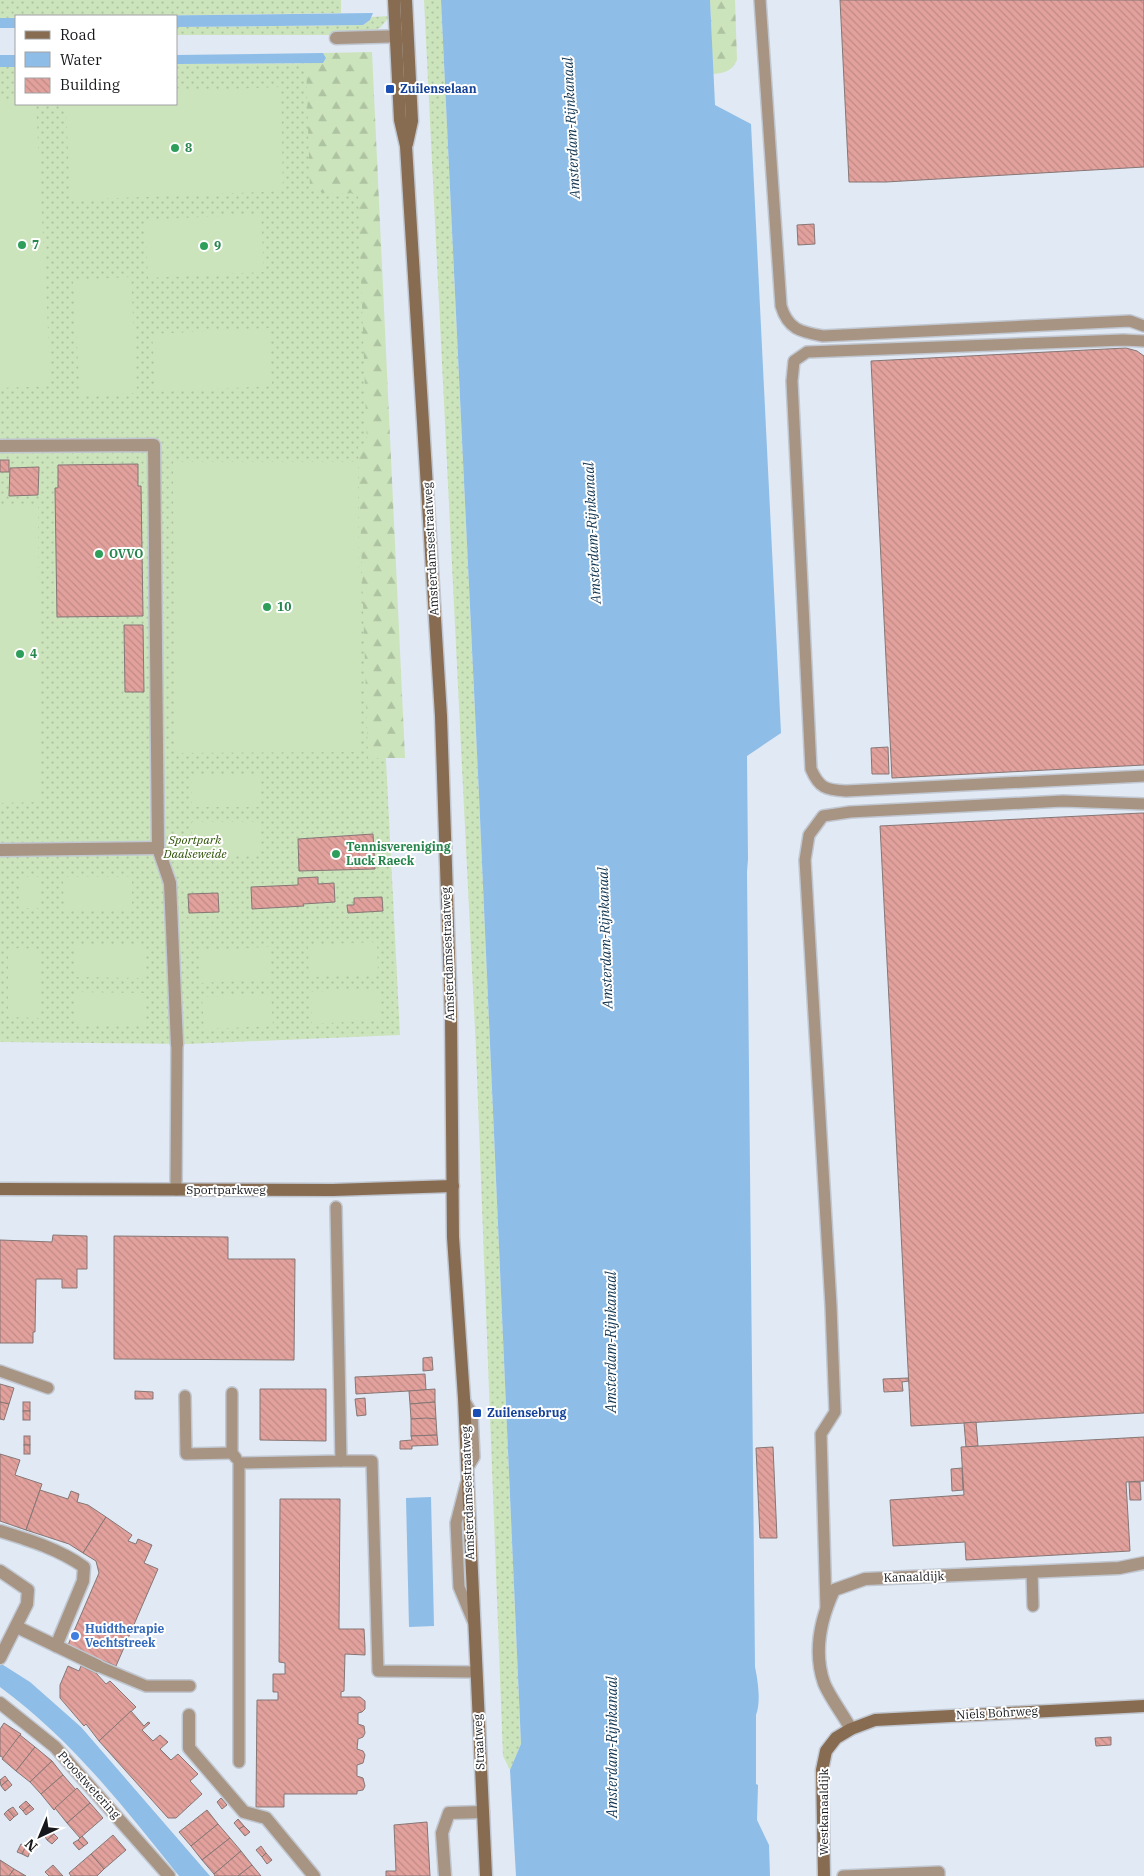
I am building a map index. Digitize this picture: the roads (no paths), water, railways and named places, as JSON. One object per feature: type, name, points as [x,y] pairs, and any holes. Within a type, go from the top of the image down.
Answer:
[{"type":"main road","name":"Amsterdamsestraatweg","points":[[394,0],[402,36],[412,121],[406,146],[440,716],[450,1006],[453,1237],[464,1398],[476,1672]]},
{"type":"main road","name":"Amsterdamsestraatweg","points":[[402,36],[406,0]]},
{"type":"main road","name":"Sportparkweg","points":[[0,1189],[332,1190],[453,1186]]},
{"type":"main road","name":"Straatweg","points":[[476,1672],[486,1876]]},
{"type":"main road","name":"Niels Bohrweg","points":[[851,1729],[875,1720],[1144,1706]]},
{"type":"main road","name":"Westkanaaldijk","points":[[824,1876],[822,1770],[826,1751],[836,1738],[851,1729]]},
{"type":"street","points":[[336,38],[402,36]]},
{"type":"street","points":[[0,446],[154,445],[158,848],[170,883],[177,1044]]},
{"type":"street","points":[[0,850],[158,848]]},
{"type":"street","points":[[0,1531],[70,1556],[84,1567],[84,1581],[56,1646]]},
{"type":"street","name":"Kanaaldijk","points":[[851,1729],[824,1683],[819,1642],[824,1612],[834,1590],[865,1579],[1119,1568],[1144,1563]]},
{"type":"street","points":[[0,1571],[28,1590],[27,1604],[1,1656]]},
{"type":"street","points":[[17,1626],[98,1666]]},
{"type":"street","name":"Proostwetering","points":[[0,1703],[54,1747],[169,1876]]},
{"type":"street","points":[[189,1715],[189,1748],[244,1812],[266,1818],[314,1876]]},
{"type":"street","points":[[445,1876],[442,1833],[449,1814],[483,1812]]},
{"type":"lane","points":[[760,0],[781,306],[785,319],[795,328],[801,332],[823,336],[1130,321],[1144,326]]},
{"type":"lane","points":[[1144,341],[1123,340],[807,352],[794,361],[792,381],[812,769],[816,780],[827,790],[846,791],[1144,776]]},
{"type":"lane","points":[[826,1607],[821,1434],[835,1412],[831,1306],[805,860],[809,835],[823,816],[912,808],[1063,801],[1144,804]]},
{"type":"lane","points":[[176,1190],[177,1044]]},
{"type":"lane","points":[[336,1207],[342,1461]]},
{"type":"lane","points":[[0,1371],[48,1388]]},
{"type":"lane","points":[[232,1394],[232,1453],[240,1463],[239,1762]]},
{"type":"lane","points":[[185,1396],[186,1454],[232,1453]]},
{"type":"lane","points":[[240,1463],[372,1461],[378,1671],[476,1672]]},
{"type":"lane","points":[[1032,1572],[1033,1606]]},
{"type":"lane","points":[[98,1666],[146,1686],[190,1686]]},
{"type":"lane","points":[[843,1876],[939,1872],[940,1876]]},
{"type":"water","name":"Amsterdam-Rijnkanaal","points":[[441,0],[710,0],[715,105],[751,124],[781,733],[747,756],[755,1667],[759,1698],[756,1715],[756,1784],[758,1785],[757,1820],[769,1845],[770,1876],[516,1876],[510,1770],[521,1744],[479,795]]},
{"type":"water","points":[[373,13],[370,20],[363,25],[178,27],[178,15]]},
{"type":"water","points":[[0,18],[15,18],[15,28],[0,28]]},
{"type":"water","points":[[323,53],[326,58],[323,63],[178,64],[178,55]]},
{"type":"water","points":[[0,55],[15,55],[15,67],[0,67]]},
{"type":"water","points":[[431,1497],[434,1626],[409,1627],[406,1498]]},
{"type":"water","points":[[0,1663],[30,1682],[81,1727],[210,1876],[179,1876],[117,1800],[74,1752],[26,1707],[0,1687]]},
{"type":"place","name":"Zuilenselaan","points":[[390,89]]},
{"type":"place","name":"8","points":[[175,148]]},
{"type":"place","name":"7","points":[[22,245]]},
{"type":"place","name":"9","points":[[204,246]]},
{"type":"place","name":"OVVO","points":[[99,554]]},
{"type":"place","name":"10","points":[[267,607]]},
{"type":"place","name":"4","points":[[20,654]]},
{"type":"place","name":"Tennisvereniging Luck Raeck","points":[[336,854]]},
{"type":"place","name":"Zuilensebrug","points":[[477,1413]]},
{"type":"place","name":"Huidtherapie Vechtstreek","points":[[75,1636]]},
{"type":"park label","name":"Sportpark Daalseweide","points":[[195,847]]}]
